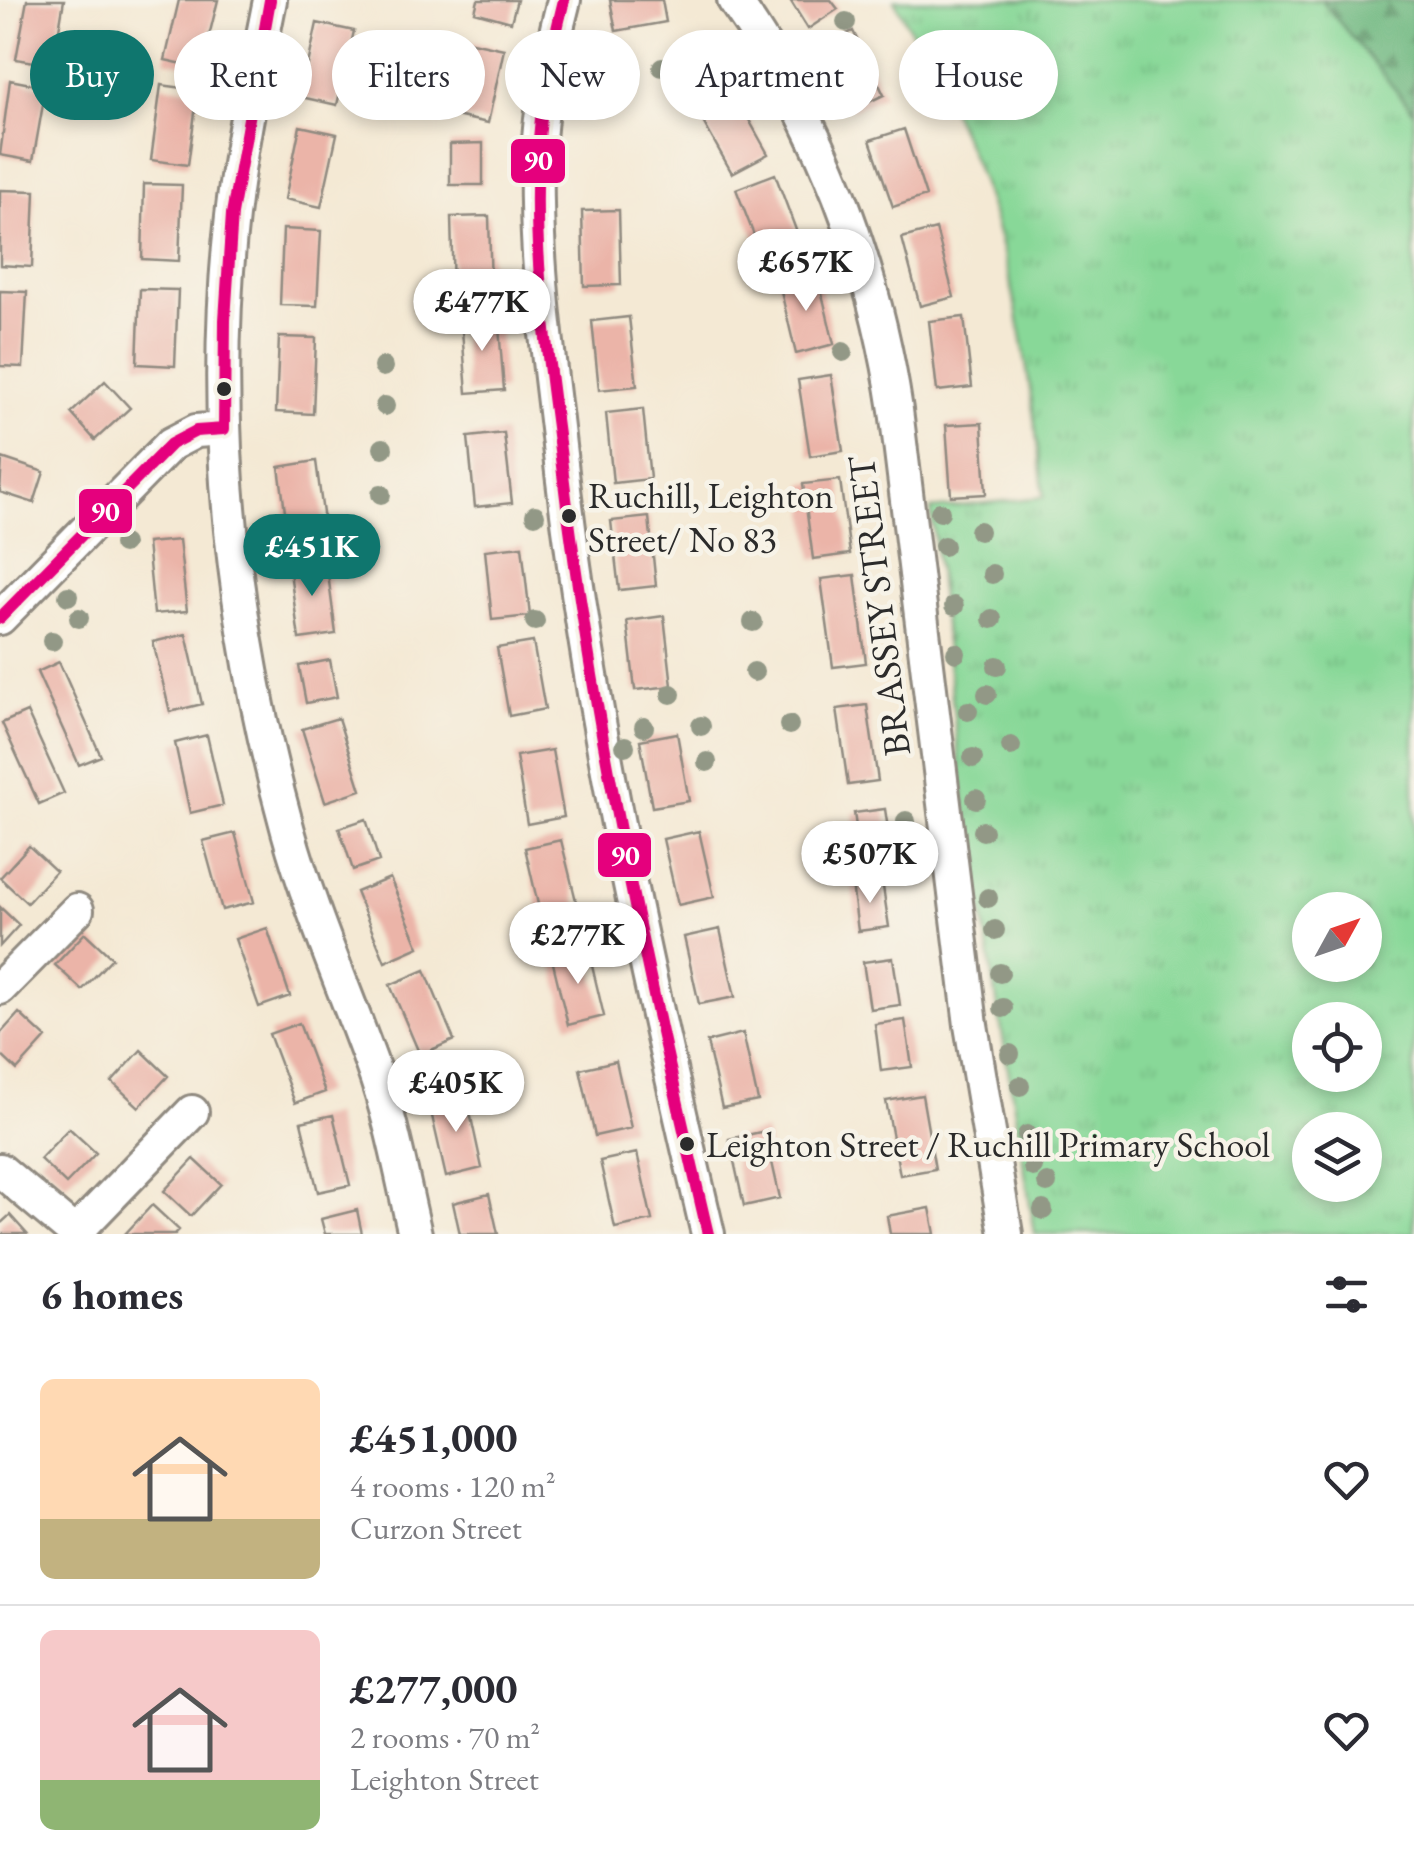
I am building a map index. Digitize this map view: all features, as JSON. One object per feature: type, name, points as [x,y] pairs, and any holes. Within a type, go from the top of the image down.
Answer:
[{"type":"street","points":[[270,0],[232,214],[225,320],[224,429],[242,629],[288,832],[313,913],[384,1102],[415,1234]]},
{"type":"street","points":[[564,0],[546,91],[536,202],[564,500],[616,824],[708,1234]]},
{"type":"street","name":"BRASSEY STREET","points":[[734,0],[783,78],[838,191],[860,250],[884,342],[898,423],[970,1024],[1006,1234]]},
{"type":"street","points":[[2,613],[170,444],[196,432],[224,429]]},
{"type":"street","points":[[0,988],[78,910]]},
{"type":"street","points":[[0,1170],[75,1234],[192,1112]]},
{"type":"green space","points":[[894,0],[1321,0],[1414,112],[1414,1234],[1035,1234],[962,787],[931,509],[1044,497],[1023,344],[1007,269],[986,195],[956,120],[1058,120],[1058,30],[910,30]]},
{"type":"green space","points":[[1321,0],[1414,0],[1414,112]]},
{"type":"building","points":[[27,0],[64,0],[59,30],[30,30],[30,61],[16,59]]},
{"type":"building","points":[[179,0],[218,0],[210,30],[174,30],[174,62],[165,60]]},
{"type":"building","points":[[478,0],[517,0],[511,22],[475,12]]},
{"type":"building","points":[[610,0],[662,0],[666,22],[616,30]]},
{"type":"building","points":[[790,0],[831,0],[838,9],[808,29]]},
{"type":"building","points":[[317,23],[349,30],[332,30],[332,104],[312,99],[312,46]]},
{"type":"building","points":[[485,45],[504,49],[488,123],[474,120],[485,120]]},
{"type":"building","points":[[10,80],[30,84],[30,120],[40,120],[33,161],[0,155]]},
{"type":"building","points":[[161,85],[174,87],[174,120],[194,120],[188,165],[151,160]]},
{"type":"building","points":[[702,120],[749,120],[768,154],[732,173]]},
{"type":"building","points":[[300,126],[337,134],[321,207],[285,199]]},
{"type":"building","points":[[904,129],[926,196],[893,207],[870,140]]},
{"type":"building","points":[[483,143],[483,185],[450,185],[450,144]]},
{"type":"building","points":[[775,174],[805,254],[767,269],[736,189]]},
{"type":"building","points":[[144,184],[182,185],[179,261],[142,259]]},
{"type":"building","points":[[0,190],[35,191],[32,267],[0,265]]},
{"type":"building","points":[[619,210],[621,285],[584,286],[582,211]]},
{"type":"building","points":[[489,216],[491,291],[453,292],[451,217]]},
{"type":"building","points":[[283,229],[321,231],[317,306],[280,305]]},
{"type":"building","points":[[936,229],[954,297],[920,306],[902,238]]},
{"type":"building","points":[[817,273],[834,344],[796,354],[779,283]]},
{"type":"building","points":[[140,289],[178,290],[175,366],[137,364]]},
{"type":"building","points":[[0,291],[27,292],[23,367],[0,366]]},
{"type":"building","points":[[498,315],[504,390],[467,393],[461,318]]},
{"type":"building","points":[[629,317],[637,386],[599,390],[592,321]]},
{"type":"building","points":[[964,317],[972,387],[937,391],[929,321]]},
{"type":"building","points":[[279,337],[316,338],[313,414],[276,412]]},
{"type":"building","points":[[831,375],[843,451],[810,456],[798,380]]},
{"type":"building","points":[[105,381],[130,408],[95,440],[71,413]]},
{"type":"building","points":[[643,409],[650,479],[613,483],[606,413]]},
{"type":"building","points":[[982,423],[986,494],[951,496],[946,425]]},
{"type":"building","points":[[504,433],[512,503],[475,507],[468,437]]},
{"type":"building","points":[[2,458],[44,472],[34,503],[0,492]]},
{"type":"building","points":[[316,461],[326,536],[289,541],[279,467]]},
{"type":"building","points":[[840,480],[850,554],[813,559],[803,484]]},
{"type":"building","points":[[649,517],[656,586],[619,590],[611,521]]},
{"type":"building","points":[[179,540],[187,611],[154,614],[147,543]]},
{"type":"building","points":[[522,546],[530,616],[492,620],[485,550]]},
{"type":"building","points":[[326,559],[336,634],[299,639],[289,564]]},
{"type":"building","points":[[855,575],[866,663],[833,667],[821,579]]},
{"type":"building","points":[[664,616],[672,686],[635,690],[627,621]]},
{"type":"building","points":[[186,634],[202,704],[170,712],[153,642]]},
{"type":"building","points":[[533,642],[545,709],[509,716],[497,648]]},
{"type":"building","points":[[330,660],[337,697],[306,703],[299,666]]},
{"type":"building","points":[[59,662],[101,756],[79,765],[37,672]]},
{"type":"building","points":[[867,705],[878,781],[848,785],[837,709]]},
{"type":"building","points":[[27,712],[64,793],[39,804],[2,723]]},
{"type":"building","points":[[338,718],[361,790],[325,802],[302,729]]},
{"type":"building","points":[[677,733],[689,801],[652,807],[640,740]]},
{"type":"building","points":[[207,735],[223,805],[190,813],[175,743]]},
{"type":"building","points":[[552,750],[564,817],[527,824],[516,756]]},
{"type":"building","points":[[885,809],[892,856],[861,860],[854,813]]},
{"type":"building","points":[[366,819],[379,861],[353,870],[339,828]]},
{"type":"building","points":[[699,831],[714,897],[678,905],[663,839]]},
{"type":"building","points":[[235,833],[254,902],[222,910],[203,841]]},
{"type":"building","points":[[561,840],[580,917],[543,926],[525,848]]},
{"type":"building","points":[[29,846],[56,871],[27,903],[0,878]]},
{"type":"building","points":[[390,878],[419,947],[385,962],[356,892]]},
{"type":"building","points":[[882,880],[889,927],[858,931],[852,884]]},
{"type":"building","points":[[0,907],[19,925],[0,946]]},
{"type":"building","points":[[267,928],[290,996],[259,1007],[235,939]]},
{"type":"building","points":[[720,929],[735,997],[699,1004],[684,937]]},
{"type":"building","points":[[85,933],[112,958],[82,990],[55,965]]},
{"type":"building","points":[[588,949],[604,1016],[568,1025],[552,959]]},
{"type":"building","points":[[893,958],[900,1005],[870,1009],[863,962]]},
{"type":"building","points":[[425,970],[454,1040],[420,1055],[390,985]]},
{"type":"building","points":[[19,1013],[46,1038],[17,1070],[0,1054],[0,1034]]},
{"type":"building","points":[[905,1020],[912,1067],[881,1071],[875,1024]]},
{"type":"building","points":[[299,1023],[325,1092],[295,1103],[269,1034]]},
{"type":"building","points":[[743,1033],[758,1101],[722,1108],[707,1042]]},
{"type":"building","points":[[141,1050],[168,1076],[139,1107],[112,1082]]},
{"type":"building","points":[[616,1061],[631,1128],[595,1136],[580,1069]]},
{"type":"building","points":[[466,1094],[482,1168],[446,1177],[429,1103]]},
{"type":"building","points":[[922,1095],[935,1169],[900,1175],[886,1101]]},
{"type":"building","points":[[333,1115],[350,1185],[318,1192],[301,1122]]},
{"type":"building","points":[[69,1128],[96,1153],[66,1184],[40,1159]]},
{"type":"building","points":[[765,1131],[780,1198],[744,1206],[729,1139]]},
{"type":"building","points":[[637,1153],[652,1220],[615,1228],[600,1161]]},
{"type":"building","points":[[194,1159],[221,1184],[191,1216],[164,1191]]},
{"type":"building","points":[[489,1194],[498,1234],[460,1234],[453,1203]]},
{"type":"building","points":[[152,1205],[179,1230],[175,1234],[125,1234]]},
{"type":"building","points":[[930,1208],[935,1234],[890,1234],[887,1216]]},
{"type":"building","points":[[357,1210],[362,1234],[325,1234],[321,1219]]},
{"type":"building","points":[[10,1215],[27,1234],[0,1234],[0,1224]]},
{"type":"transit line","name":"90","points":[[224,429],[225,320],[232,214],[270,0]]},
{"type":"transit line","name":"90","points":[[564,0],[547,78],[538,157],[540,276],[548,356],[576,570],[607,761],[644,951],[708,1234]]},
{"type":"transit line","name":"90","points":[[0,618],[171,444],[196,431],[224,429]]},
{"type":"place","name":"Ruchill, Leighton Street/ No 83","points":[[569,516]]},
{"type":"place","name":"Leighton Street / Ruchill Primary School","points":[[687,1144]]}]
